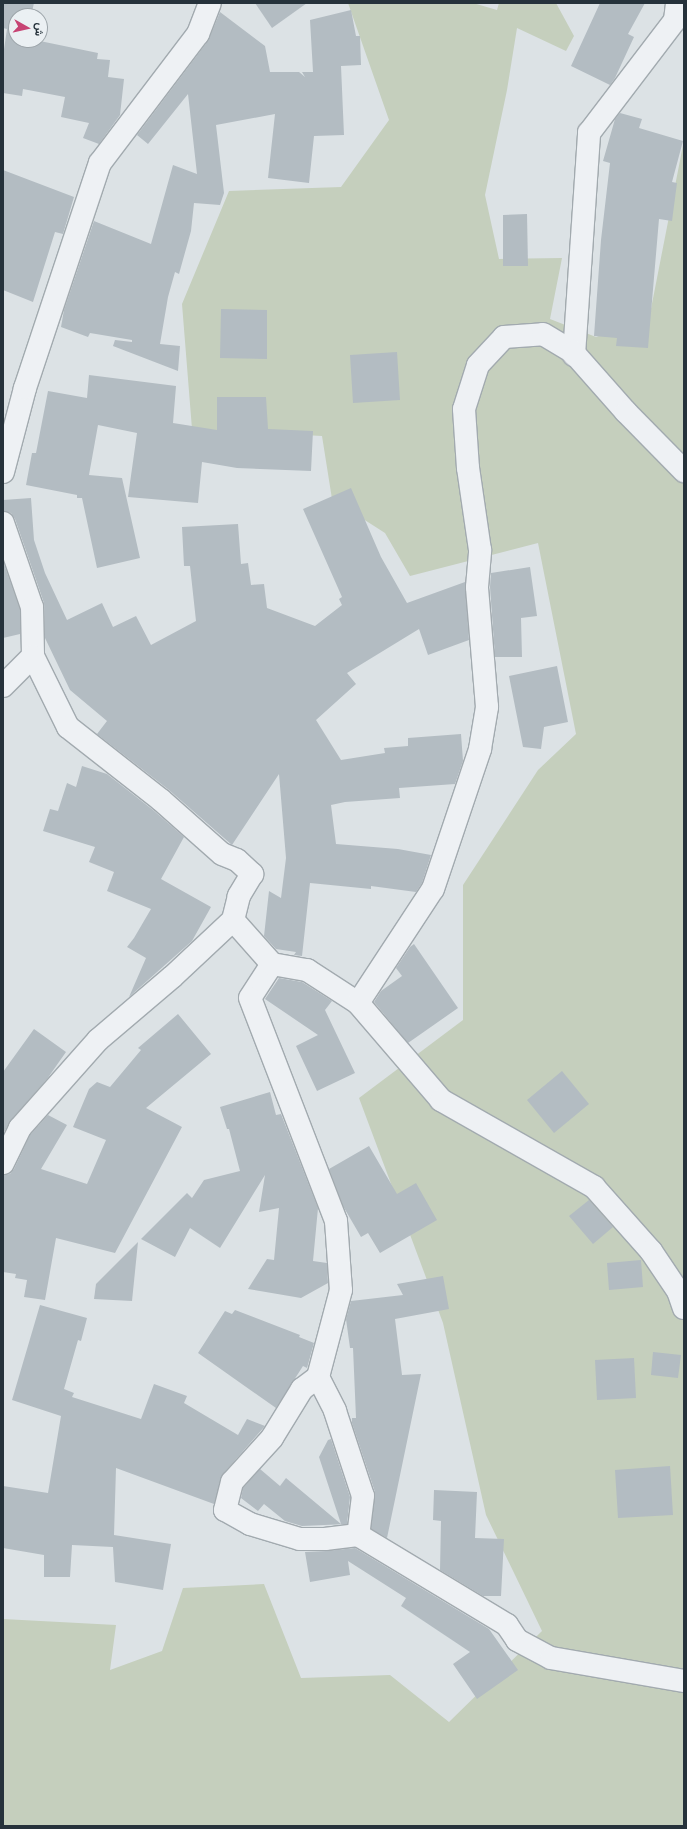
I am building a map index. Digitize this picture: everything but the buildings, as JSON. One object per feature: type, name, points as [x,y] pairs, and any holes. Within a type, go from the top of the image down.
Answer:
[{"type":"street","points":[[3,472],[24,388],[100,163],[198,34],[210,3]]},
{"type":"street","points":[[574,355],[589,133],[675,20],[677,3]]},
{"type":"street","points":[[358,1003],[434,889],[480,749],[487,707],[477,587],[480,550],[468,468],[464,409],[478,365],[504,337],[543,334],[574,355],[626,412],[684,471]]},
{"type":"street","points":[[3,523],[32,607],[33,656],[68,727],[161,800],[222,854],[237,860],[252,874],[239,896],[233,920],[172,977],[98,1040],[20,1128],[3,1163]]},
{"type":"street","points":[[3,686],[33,656]]},
{"type":"street","points":[[233,920],[272,964],[307,970],[358,1003],[440,1100],[594,1187],[651,1251],[678,1291],[684,1308]]},
{"type":"street","points":[[272,964],[250,998],[336,1221],[342,1290],[318,1377],[302,1389],[272,1438],[232,1482],[225,1510],[250,1524],[300,1539],[325,1539],[358,1535],[508,1625],[517,1640],[551,1658],[684,1681]]},
{"type":"street","points":[[318,1377],[337,1417],[363,1496],[358,1535]]},
{"type":"green space","points":[[348,3],[473,3],[497,10],[499,3],[556,3],[574,36],[566,51],[517,28],[507,90],[485,195],[499,259],[562,258],[550,319],[596,337],[649,319],[684,140],[684,1826],[3,1826],[3,1619],[116,1625],[110,1670],[162,1651],[183,1588],[264,1584],[301,1678],[390,1675],[449,1722],[542,1631],[486,1515],[443,1323],[359,1098],[463,1020],[463,885],[538,770],[576,734],[538,543],[410,576],[385,533],[332,499],[322,436],[192,429],[182,304],[229,191],[341,187],[389,120]]}]
